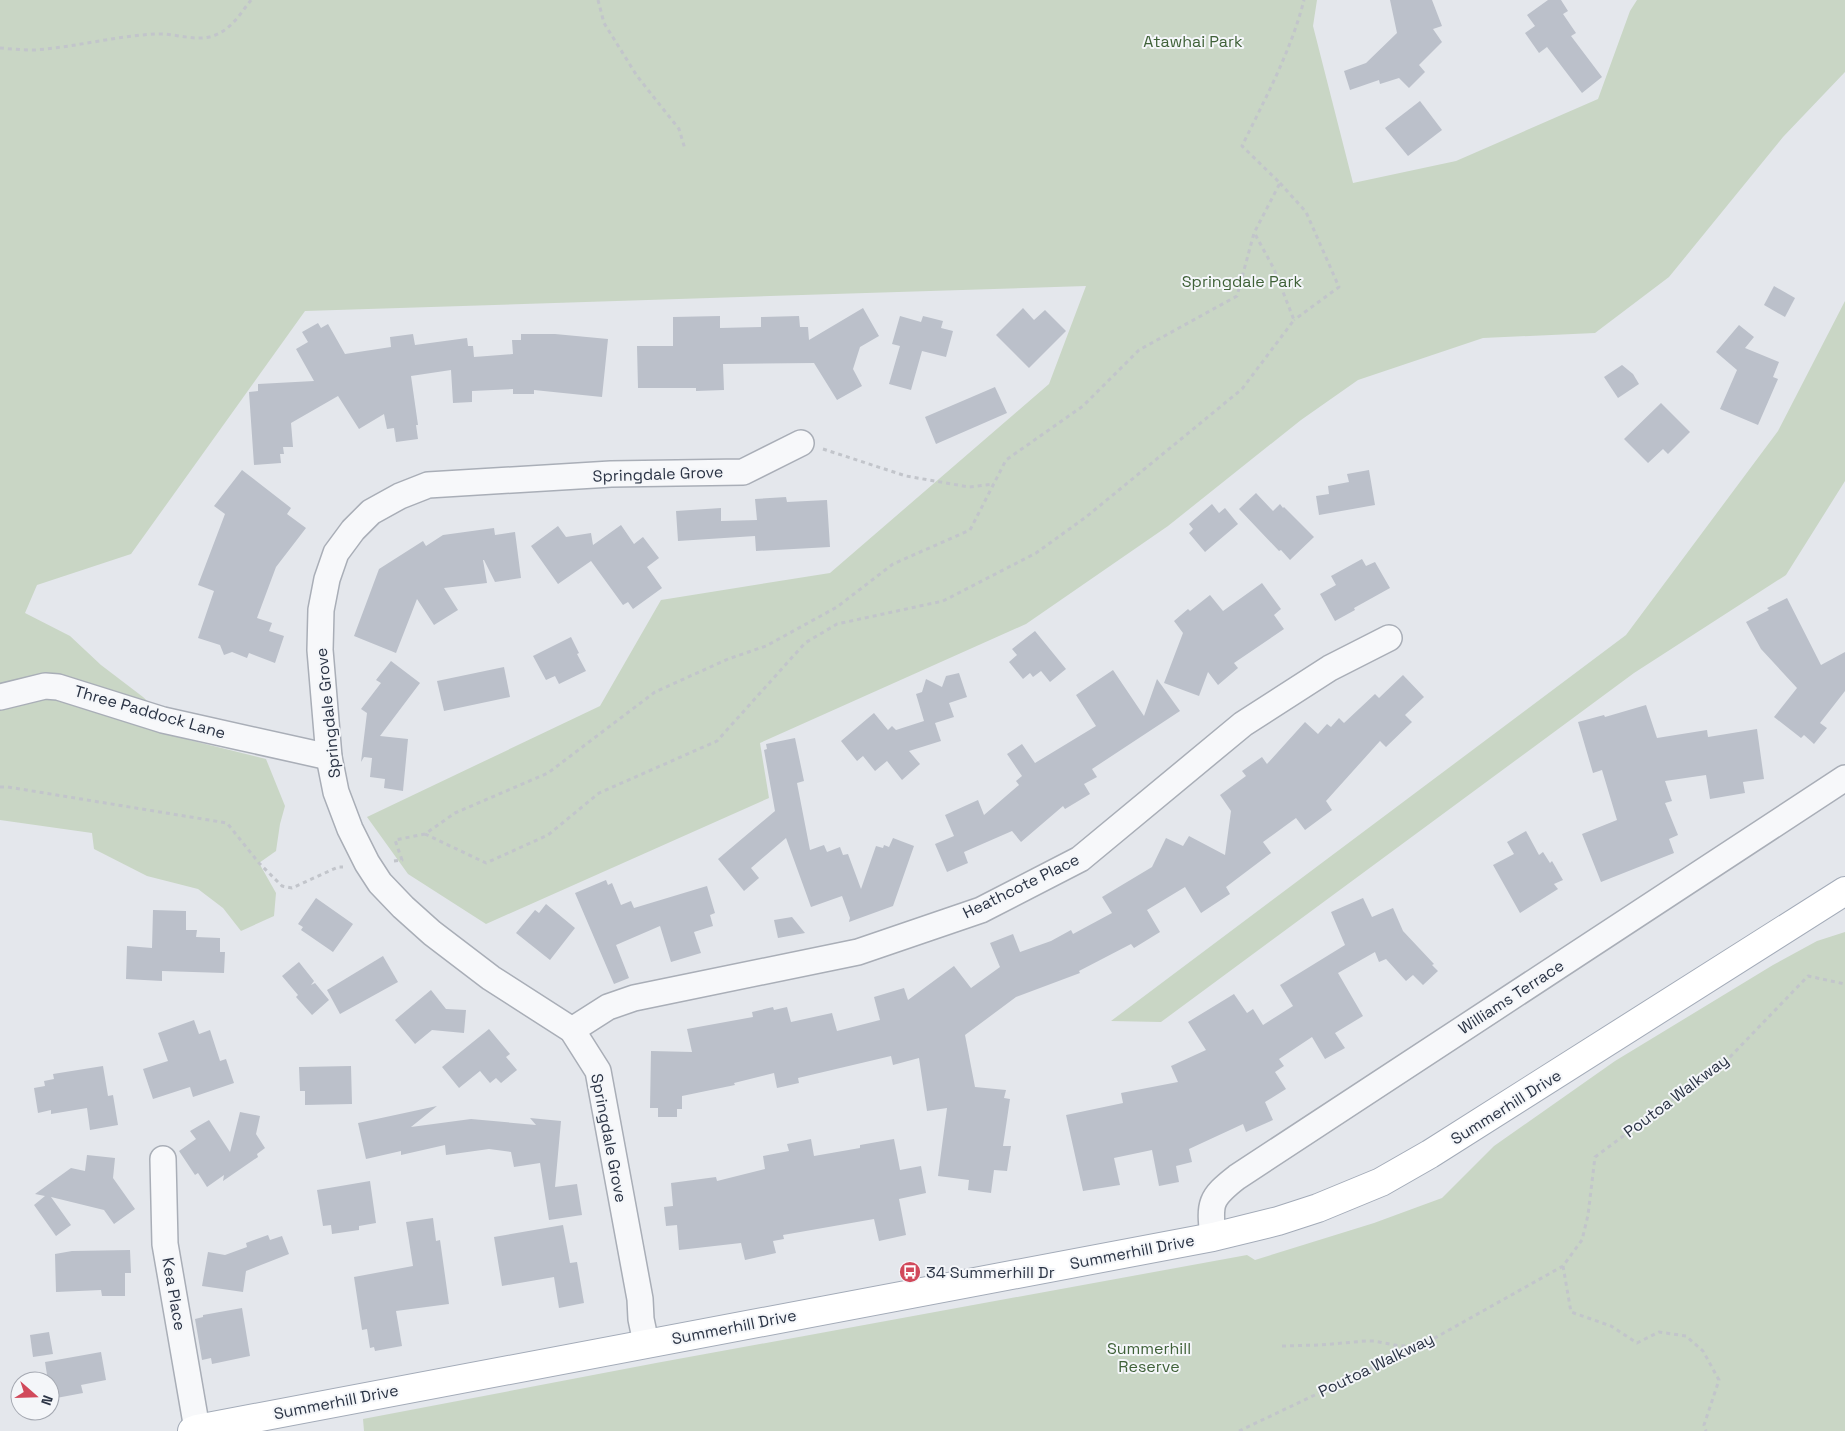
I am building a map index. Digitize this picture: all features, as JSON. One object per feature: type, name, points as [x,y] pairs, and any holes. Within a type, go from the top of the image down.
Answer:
[{"type":"main road","name":"Summerhill Drive","points":[[194,1430],[1213,1237],[1278,1222],[1381,1182],[1505,1108],[1845,891]]},
{"type":"street","name":"Springdale Grove","points":[[646,1343],[641,1319],[640,1299],[598,1070],[572,1030],[492,978],[432,933],[380,883],[367,863],[350,829],[336,792],[330,757],[320,650],[321,610],[327,579],[336,553],[353,530],[371,512],[400,496],[428,485],[611,474],[743,472],[801,443]]},
{"type":"street","name":"Heathcote Place","points":[[572,1030],[608,1007],[634,998],[858,952],[981,910],[1080,859],[1243,724],[1330,668],[1389,638]]},
{"type":"street","name":"Three Paddock Lane","points":[[0,697],[45,686],[58,687],[163,720],[330,757]]},
{"type":"street","name":"Williams Terrace","points":[[1213,1237],[1210,1214],[1212,1202],[1220,1190],[1237,1177],[1845,778]]},
{"type":"street","name":"Kea Place","points":[[163,1159],[165,1244],[194,1430]]},
{"type":"path","points":[[0,48],[33,50],[80,45],[126,36],[168,33],[202,39],[215,36],[232,25],[251,0]]},
{"type":"path","points":[[598,0],[604,23],[637,76],[679,129],[686,149]]},
{"type":"path","points":[[425,834],[486,863],[548,835],[599,793],[717,741],[805,643],[837,624],[943,600],[1036,554],[1086,517],[1242,389],[1294,320],[1339,287],[1306,212],[1280,182],[1242,146],[1276,77],[1299,19],[1304,0]]},
{"type":"path","points":[[402,860],[395,840],[425,834],[455,812],[548,773],[655,692],[728,659],[766,646],[837,607],[893,564],[970,530],[1006,460],[1084,406],[1139,350],[1237,296],[1254,233],[1280,182]]},
{"type":"path","points":[[1254,233],[1274,269],[1294,320]]},
{"type":"path","points":[[801,443],[834,451],[906,476],[969,487],[994,484]]},
{"type":"path","points":[[0,787],[18,788],[227,823],[259,863],[282,886],[292,888],[338,867],[367,863]]},
{"type":"path","name":"Poutoa Walkway","points":[[1239,1431],[1421,1344],[1563,1266],[1582,1240],[1588,1214],[1595,1157],[1730,1057],[1808,976],[1845,984]]},
{"type":"path","points":[[1563,1266],[1571,1312],[1611,1326],[1637,1343],[1659,1332],[1668,1333],[1686,1336],[1703,1351],[1719,1380],[1704,1425],[1706,1431]]},
{"type":"path","points":[[1282,1346],[1366,1341],[1400,1346],[1421,1344]]},
{"type":"green space","points":[[0,0],[1317,0],[1313,26],[1353,183],[1456,161],[1598,99],[1630,11],[1637,0],[1845,0],[1845,72],[1783,137],[1669,277],[1595,333],[1483,338],[1358,380],[1301,420],[1168,526],[1026,624],[760,743],[769,798],[486,924],[408,874],[367,817],[600,706],[661,600],[830,573],[1049,384],[1086,286],[305,311],[131,554],[37,585],[25,613],[70,636],[101,665],[143,697],[189,740],[266,759],[285,806],[276,851],[259,863],[276,893],[274,916],[241,931],[223,908],[198,889],[147,876],[94,849],[92,833],[0,820]]},
{"type":"green space","points":[[1845,301],[1845,481],[1786,575],[1634,673],[1161,1022],[1111,1021],[1626,635],[1778,431]]},
{"type":"green space","name":"Summerhill Reserve","points":[[1845,932],[1845,1431],[364,1431],[363,1419],[656,1363],[1247,1255],[1255,1260],[1374,1223],[1442,1198],[1494,1146],[1615,1061],[1773,965],[1817,941]]},
{"type":"building","points":[[1390,0],[1432,0],[1442,26],[1433,29],[1442,42],[1419,65],[1425,72],[1409,88],[1399,78],[1380,84],[1379,80],[1350,90],[1344,71],[1366,63],[1397,33]]},
{"type":"building","points":[[1548,0],[1561,0],[1568,11],[1563,14],[1576,33],[1571,36],[1602,77],[1582,93],[1547,47],[1539,53],[1525,33],[1535,26],[1527,15]]},
{"type":"building","points":[[1420,101],[1442,130],[1408,156],[1385,128]]},
{"type":"building","points":[[1774,286],[1795,298],[1785,317],[1764,305]]},
{"type":"building","points":[[863,308],[879,336],[860,347],[853,369],[862,386],[837,400],[814,363],[723,364],[724,390],[696,391],[696,388],[638,388],[637,346],[673,346],[673,317],[720,316],[720,328],[761,327],[761,317],[799,316],[800,327],[808,327],[809,340]]},
{"type":"building","points":[[1023,308],[1034,320],[1045,310],[1066,331],[1029,368],[996,335]]},
{"type":"building","points":[[900,316],[921,322],[923,316],[943,321],[941,328],[953,331],[946,357],[922,351],[911,390],[889,384],[900,346],[892,344]]},
{"type":"building","points":[[318,323],[321,328],[328,324],[345,354],[391,347],[390,337],[413,334],[415,345],[467,338],[468,346],[473,346],[474,357],[513,354],[512,340],[521,340],[521,334],[555,334],[608,339],[602,397],[534,390],[534,394],[513,394],[513,389],[472,391],[472,402],[453,403],[451,370],[411,376],[418,425],[416,425],[418,439],[396,442],[394,428],[387,429],[384,414],[359,429],[338,396],[291,423],[293,447],[283,447],[284,454],[280,454],[281,463],[254,465],[249,392],[258,391],[258,384],[314,381],[296,349],[308,342],[302,332]]},
{"type":"building","points":[[1739,325],[1754,337],[1745,348],[1779,362],[1773,377],[1778,379],[1758,425],[1720,409],[1737,370],[1716,352]]},
{"type":"building","points":[[1622,365],[1633,374],[1639,384],[1618,398],[1604,377]]},
{"type":"building","points":[[995,387],[1007,413],[936,444],[925,417]]},
{"type":"building","points":[[1661,403],[1690,432],[1668,454],[1663,449],[1648,463],[1624,439]]},
{"type":"building","points":[[242,470],[291,508],[287,514],[306,528],[276,567],[257,618],[272,623],[269,631],[284,636],[275,663],[249,653],[247,658],[232,652],[224,655],[220,645],[198,638],[214,591],[198,585],[225,514],[214,506]]},
{"type":"building","points":[[1369,470],[1375,505],[1319,515],[1316,496],[1329,494],[1328,486],[1349,482],[1347,474]]},
{"type":"building","points":[[1256,493],[1273,511],[1280,504],[1284,507],[1314,537],[1290,560],[1239,509]]},
{"type":"building","points":[[786,497],[787,502],[827,500],[830,547],[756,551],[755,536],[678,541],[676,511],[721,508],[721,521],[757,520],[755,499]]},
{"type":"building","points":[[1212,504],[1219,513],[1225,508],[1238,524],[1205,552],[1189,533],[1193,529],[1189,524]]},
{"type":"building","points":[[621,525],[634,544],[643,537],[659,558],[647,567],[662,588],[633,609],[628,602],[623,605],[591,561],[558,584],[531,546],[558,526],[566,537],[591,533],[593,545]]},
{"type":"building","points":[[494,528],[495,535],[515,532],[521,578],[495,582],[483,560],[487,583],[444,588],[458,610],[434,625],[417,599],[396,653],[354,636],[379,569],[423,541],[426,546],[443,535]]},
{"type":"building","points":[[1362,559],[1366,566],[1375,562],[1390,588],[1335,621],[1320,594],[1336,585],[1331,576]]},
{"type":"building","points":[[1262,583],[1281,609],[1274,615],[1284,629],[1234,663],[1238,668],[1218,685],[1208,672],[1199,696],[1164,683],[1183,633],[1174,621],[1188,609],[1190,611],[1210,595],[1223,611]]},
{"type":"building","points":[[1787,598],[1821,665],[1845,652],[1845,691],[1820,723],[1827,728],[1814,744],[1804,735],[1801,738],[1774,717],[1797,688],[1761,649],[1746,622]]},
{"type":"building","points":[[1035,631],[1066,669],[1050,682],[1041,671],[1033,677],[1030,673],[1023,679],[1009,662],[1017,655],[1012,649]]},
{"type":"building","points":[[571,637],[586,671],[559,684],[555,676],[546,680],[533,656]]},
{"type":"building","points":[[391,661],[420,683],[380,736],[408,739],[403,791],[384,788],[385,779],[370,777],[372,758],[364,757],[361,762],[367,713],[361,709],[381,683],[376,680]]},
{"type":"building","points":[[504,667],[510,697],[444,711],[437,681]]},
{"type":"building","points":[[1113,670],[1144,716],[1157,679],[1180,711],[1092,769],[1097,777],[1084,784],[1090,794],[1065,809],[1063,806],[1021,842],[1012,831],[964,852],[968,863],[947,872],[935,844],[954,836],[945,815],[978,800],[984,815],[1019,785],[1016,781],[1022,776],[1007,754],[1022,744],[1035,763],[1096,726],[1076,695]]},
{"type":"building","points":[[959,673],[967,697],[949,703],[954,717],[935,723],[941,741],[909,751],[920,764],[902,780],[887,761],[875,771],[863,756],[857,761],[841,741],[874,713],[888,730],[892,726],[896,730],[924,721],[916,694],[922,692],[926,679],[942,687],[946,676]]},
{"type":"building","points":[[1403,675],[1424,697],[1405,715],[1412,722],[1386,747],[1380,741],[1326,801],[1332,810],[1305,830],[1296,818],[1263,842],[1271,853],[1226,887],[1230,894],[1201,913],[1185,887],[1147,910],[1160,932],[1134,948],[1131,944],[1079,971],[1080,973],[1016,997],[965,1035],[975,1087],[1006,1090],[1004,1098],[1010,1099],[1003,1146],[1011,1146],[1007,1171],[994,1170],[991,1193],[968,1190],[969,1180],[938,1176],[947,1108],[927,1111],[919,1058],[893,1065],[891,1056],[798,1078],[799,1083],[777,1088],[774,1073],[734,1083],[735,1085],[682,1096],[682,1109],[677,1109],[677,1117],[658,1117],[658,1108],[650,1108],[651,1051],[692,1052],[687,1029],[753,1017],[752,1012],[773,1007],[774,1010],[787,1007],[791,1022],[832,1013],[837,1031],[880,1020],[874,997],[904,988],[908,1000],[954,966],[971,988],[1000,967],[990,943],[1013,934],[1020,952],[1051,941],[1071,930],[1073,934],[1112,913],[1102,897],[1152,867],[1166,838],[1183,846],[1189,836],[1225,855],[1231,811],[1220,795],[1246,776],[1242,771],[1262,757],[1267,764],[1305,722],[1318,734],[1327,724],[1331,727],[1339,718],[1344,723],[1375,694],[1379,698]]},
{"type":"building","points":[[1646,705],[1657,738],[1707,730],[1708,737],[1757,729],[1764,779],[1743,782],[1745,793],[1710,799],[1706,775],[1665,781],[1672,801],[1665,803],[1678,835],[1669,839],[1674,853],[1601,882],[1582,834],[1617,820],[1602,770],[1593,773],[1578,722],[1604,715],[1605,717]]},
{"type":"building","points":[[795,738],[804,781],[797,783],[810,850],[824,845],[827,852],[840,847],[843,855],[848,854],[861,889],[876,846],[883,848],[884,845],[889,847],[893,838],[914,846],[893,906],[849,922],[850,918],[842,896],[811,907],[786,838],[751,868],[759,878],[744,891],[718,859],[775,811],[764,750],[767,749],[766,744]]},
{"type":"building","points":[[1526,831],[1539,855],[1543,852],[1550,863],[1552,861],[1563,880],[1554,884],[1558,889],[1520,913],[1493,865],[1514,854],[1507,842]]},
{"type":"building","points":[[606,880],[608,885],[612,883],[621,905],[631,901],[634,908],[707,886],[715,913],[710,915],[713,926],[694,932],[701,953],[671,962],[660,926],[616,945],[629,978],[614,984],[575,893]]},
{"type":"building","points":[[316,898],[353,924],[333,952],[301,930],[303,927],[298,924]]},
{"type":"building","points":[[1363,898],[1372,917],[1393,908],[1403,931],[1434,964],[1432,965],[1438,971],[1423,985],[1413,975],[1406,981],[1386,959],[1379,962],[1375,952],[1338,973],[1363,1016],[1335,1033],[1345,1048],[1325,1059],[1312,1037],[1279,1059],[1284,1066],[1275,1072],[1286,1089],[1265,1102],[1273,1120],[1246,1132],[1243,1124],[1189,1149],[1192,1162],[1176,1166],[1179,1182],[1159,1186],[1152,1150],[1114,1158],[1120,1185],[1083,1191],[1066,1115],[1123,1103],[1121,1093],[1178,1082],[1171,1066],[1206,1050],[1188,1022],[1234,994],[1247,1013],[1253,1009],[1263,1025],[1293,1006],[1280,985],[1345,945],[1331,912]]},
{"type":"building","points":[[546,904],[575,928],[550,960],[516,933],[535,910],[539,913]]},
{"type":"building","points":[[153,910],[186,911],[186,930],[197,930],[196,937],[220,938],[220,952],[225,952],[224,973],[162,971],[162,981],[126,979],[127,946],[152,948]]},
{"type":"building","points":[[792,917],[805,933],[778,938],[774,920]]},
{"type":"building","points":[[383,956],[398,982],[340,1014],[327,990]]},
{"type":"building","points":[[299,962],[314,981],[311,985],[315,983],[329,1000],[312,1015],[296,997],[298,995],[282,976]]},
{"type":"building","points":[[431,990],[446,1009],[466,1010],[464,1033],[432,1030],[415,1044],[395,1020]]},
{"type":"building","points":[[194,1020],[199,1034],[210,1030],[220,1061],[226,1059],[234,1083],[193,1097],[190,1087],[153,1099],[143,1069],[168,1061],[158,1033]]},
{"type":"building","points":[[489,1029],[510,1054],[506,1057],[517,1070],[501,1083],[496,1078],[490,1083],[480,1071],[459,1088],[442,1067]]},
{"type":"building","points":[[103,1066],[108,1096],[113,1095],[118,1125],[90,1130],[87,1108],[51,1114],[51,1110],[38,1113],[34,1088],[45,1086],[44,1081],[54,1079],[53,1074]]},
{"type":"building","points":[[351,1066],[352,1104],[305,1105],[305,1091],[300,1091],[299,1067]]},
{"type":"building","points":[[437,1106],[411,1127],[471,1119],[536,1125],[530,1118],[561,1121],[555,1187],[577,1184],[582,1215],[549,1220],[540,1163],[514,1167],[511,1152],[489,1149],[446,1155],[445,1145],[401,1155],[401,1151],[366,1159],[358,1123]]},
{"type":"building","points":[[240,1112],[260,1116],[256,1134],[265,1148],[257,1154],[258,1157],[223,1181],[224,1175],[207,1187],[198,1173],[195,1175],[179,1151],[196,1139],[190,1131],[209,1120],[230,1152]]},
{"type":"building","points":[[811,1139],[814,1156],[860,1148],[860,1145],[894,1139],[900,1170],[921,1166],[926,1193],[899,1199],[906,1235],[879,1241],[874,1219],[783,1235],[784,1239],[773,1241],[776,1253],[745,1260],[741,1243],[679,1250],[677,1225],[666,1226],[664,1207],[673,1206],[671,1183],[716,1177],[717,1181],[765,1169],[763,1156],[789,1151],[787,1144]]},
{"type":"building","points":[[87,1155],[115,1158],[113,1178],[135,1209],[114,1224],[104,1210],[51,1197],[71,1225],[56,1236],[34,1205],[45,1196],[35,1194],[71,1168],[85,1171]]},
{"type":"building","points":[[370,1181],[376,1223],[359,1226],[359,1230],[332,1234],[331,1225],[323,1226],[317,1190]]},
{"type":"building","points":[[433,1218],[436,1241],[440,1240],[449,1304],[396,1311],[402,1346],[375,1351],[374,1347],[370,1348],[367,1329],[362,1330],[354,1277],[413,1266],[406,1222]]},
{"type":"building","points":[[563,1225],[570,1263],[577,1262],[584,1303],[559,1308],[554,1277],[502,1286],[494,1237]]},
{"type":"building","points":[[268,1235],[270,1240],[282,1236],[289,1254],[246,1271],[243,1292],[202,1286],[208,1252],[225,1255],[247,1247],[246,1243]]},
{"type":"building","points":[[130,1250],[131,1273],[125,1273],[125,1296],[102,1296],[101,1290],[56,1292],[55,1254],[72,1251]]},
{"type":"building","points":[[242,1308],[250,1356],[212,1364],[211,1358],[202,1360],[195,1319],[203,1317],[203,1315]]},
{"type":"building","points":[[49,1332],[53,1354],[33,1357],[30,1335]]},
{"type":"building","points":[[101,1352],[106,1380],[81,1385],[83,1393],[60,1397],[60,1371],[46,1371],[45,1362]]},
{"type":"place","name":"34 Summerhill Dr","points":[[910,1272]]},
{"type":"park label","name":"Atawhai Park","points":[[1193,41]]},
{"type":"park label","name":"Springdale Park","points":[[1242,281]]}]
